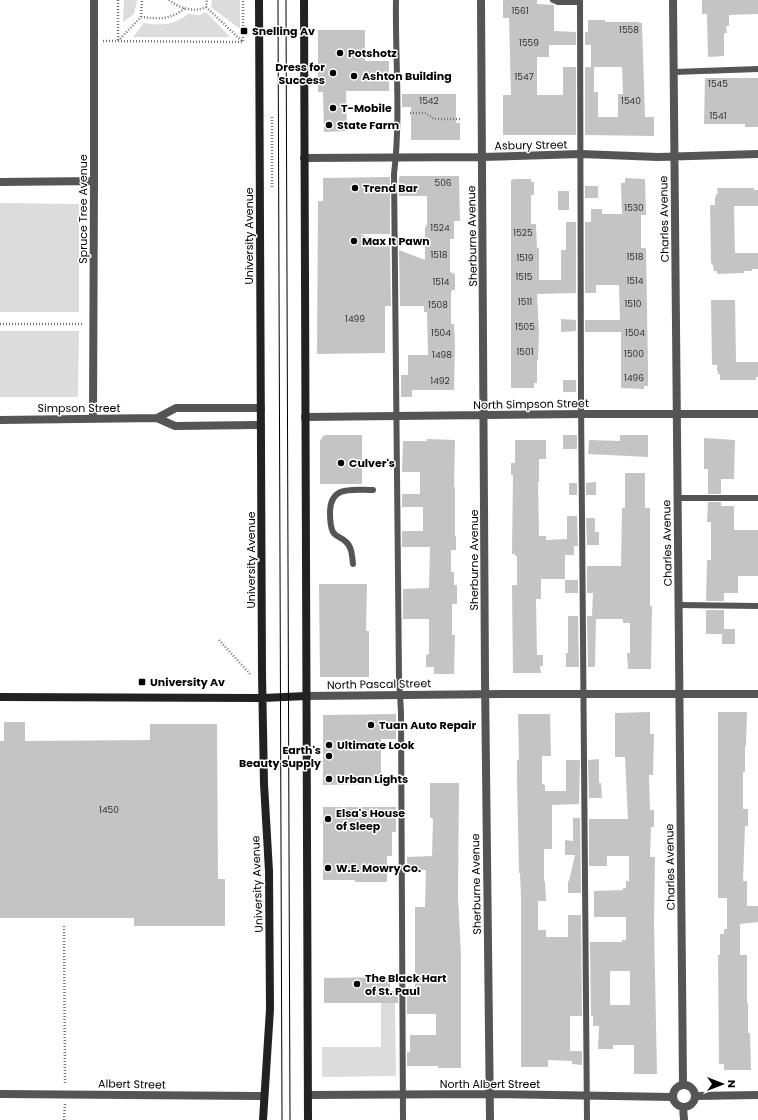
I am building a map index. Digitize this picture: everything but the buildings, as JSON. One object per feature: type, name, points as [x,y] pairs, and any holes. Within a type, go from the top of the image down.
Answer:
[{"type":"main road","name":"University Avenue","points":[[260,0],[263,698],[264,784],[269,879],[270,1009],[264,1096],[264,1120]]},
{"type":"main road","points":[[304,0],[308,1120]]},
{"type":"main road","name":"North Pascal Street","points":[[0,697],[263,698],[306,696]]},
{"type":"street","name":"Spruce Tree Avenue","points":[[93,418],[94,0]]},
{"type":"street","name":"Sherburne Avenue","points":[[482,0],[485,694],[490,1120]]},
{"type":"street","name":"Charles Avenue","points":[[673,0],[683,1086]]},
{"type":"street","name":"Asbury Street","points":[[304,158],[482,157],[581,154],[675,157],[758,154]]},
{"type":"street","points":[[0,182],[94,181]]},
{"type":"street","name":"Simpson Street","points":[[157,418],[176,408],[261,408]]},
{"type":"street","name":"North Simpson Street","points":[[305,417],[758,414]]},
{"type":"street","name":"Simpson Street","points":[[0,420],[157,418],[176,426],[261,425]]},
{"type":"street","name":"North Pascal Street","points":[[306,696],[584,693],[758,694]]},
{"type":"street","points":[[683,1086],[693,1090],[694,1096],[690,1106],[684,1107],[677,1104],[673,1097],[676,1089],[683,1086]]},
{"type":"street","name":"Albert Street","points":[[0,1094],[264,1096]]},
{"type":"street","name":"North Albert Street","points":[[308,1095],[490,1094],[673,1097]]},
{"type":"street","points":[[694,1096],[758,1095]]},
{"type":"street","points":[[684,1107],[684,1120]]},
{"type":"lane","points":[[396,0],[397,90],[396,157],[394,174],[402,800],[403,1120]]},
{"type":"lane","points":[[552,0],[558,2],[580,1],[581,414],[587,1120]]},
{"type":"lane","points":[[674,72],[758,69]]},
{"type":"lane","points":[[353,564],[352,553],[348,544],[333,532],[330,517],[330,504],[333,497],[341,491],[373,490]]},
{"type":"lane","points":[[678,498],[758,498]]},
{"type":"lane","points":[[679,605],[758,606]]},
{"type":"path","points":[[118,0],[118,41]]},
{"type":"path","points":[[118,41],[141,16],[142,0]]},
{"type":"path","points":[[169,0],[185,8],[201,10],[206,7]]},
{"type":"path","points":[[206,7],[207,0]]},
{"type":"path","points":[[243,0],[243,42]]},
{"type":"path","points":[[206,7],[243,42]]},
{"type":"path","points":[[141,16],[153,19],[168,18],[178,15],[185,8]]},
{"type":"path","points":[[94,41],[243,42]]},
{"type":"path","points":[[410,113],[426,113],[434,119],[462,119]]},
{"type":"path","points":[[0,324],[82,324]]},
{"type":"path","points":[[218,640],[250,674]]},
{"type":"path","points":[[64,926],[64,1120]]},
{"type":"shaded area","points":[[124,0],[137,0],[134,14],[123,22]]},
{"type":"shaded area","points":[[212,0],[240,0],[240,29],[211,7]]},
{"type":"shaded area","points":[[206,12],[230,37],[133,37],[144,23],[167,24],[183,18],[188,14],[200,15]]},
{"type":"shaded area","points":[[0,203],[79,204],[79,312],[0,312]]},
{"type":"shaded area","points":[[0,331],[79,331],[78,397],[0,397]]},
{"type":"shaded area","points":[[381,1003],[395,1003],[396,1076],[322,1077],[322,1047],[381,1047]]},
{"type":"tram line","points":[[278,0],[282,1120]]},
{"type":"tram line","points":[[286,0],[290,1120]]},
{"type":"place","name":"Snelling Av","points":[[244,31]]},
{"type":"place","name":"Potshotz","points":[[340,53]]},
{"type":"place","name":"Dress for Success","points":[[333,73]]},
{"type":"place","name":"Ashton Building","points":[[354,76]]},
{"type":"place","name":"T-Mobile","points":[[333,108]]},
{"type":"place","name":"State Farm","points":[[329,125]]},
{"type":"place","name":"Trend Bar","points":[[355,188]]},
{"type":"place","name":"Max It Pawn","points":[[354,241]]},
{"type":"place","name":"Culver's","points":[[341,463]]},
{"type":"place","name":"University Av","points":[[142,682]]},
{"type":"place","name":"Tuan Auto Repair","points":[[371,725]]},
{"type":"place","name":"Ultimate Look","points":[[329,745]]},
{"type":"place","name":"Earth's Beauty Supply","points":[[329,756]]},
{"type":"place","name":"Urban Lights","points":[[329,779]]},
{"type":"place","name":"Elsa's House of Sleep","points":[[328,819]]},
{"type":"place","name":"W.E. Mowry Co.","points":[[328,868]]},
{"type":"place","name":"The Black Hart of St. Paul","points":[[357,984]]}]
